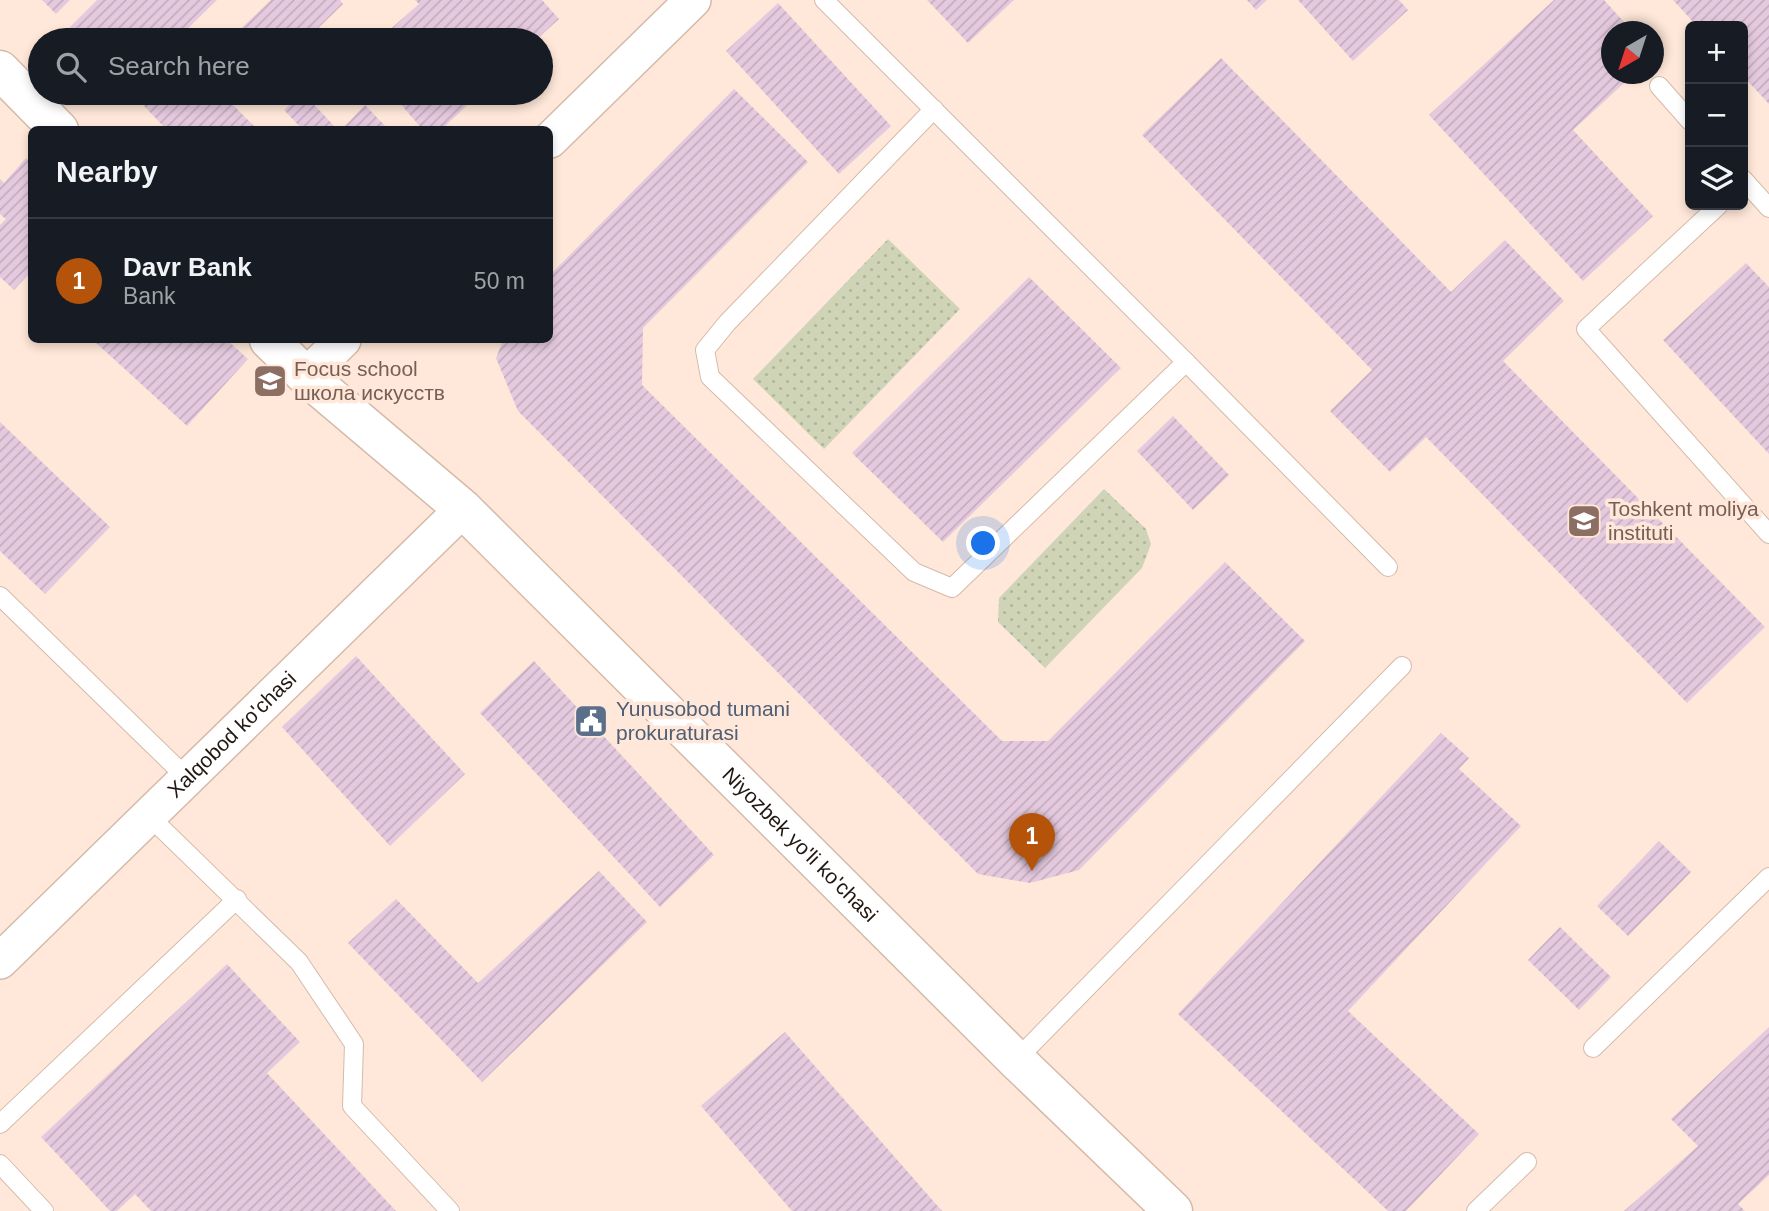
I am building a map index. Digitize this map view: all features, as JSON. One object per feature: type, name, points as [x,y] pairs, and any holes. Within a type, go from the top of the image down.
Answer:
[{"type":"street","points":[[553,136],[693,0]]},
{"type":"street","points":[[0,70],[28,98]]},
{"type":"street","points":[[34,105],[55,126]]},
{"type":"street","name":"Niyozbek yo'li ko'chasi","points":[[272,343],[306,376],[463,509],[1016,1060],[1173,1211]]},
{"type":"street","points":[[306,376],[340,343]]},
{"type":"street","name":"Xalqobod ko'chasi","points":[[0,961],[463,509]]},
{"type":"lane","points":[[824,0],[1388,567]]},
{"type":"lane","points":[[1659,86],[1685,115]]},
{"type":"lane","points":[[934,109],[727,323],[705,350],[710,377],[914,572],[952,588],[1186,362]]},
{"type":"lane","points":[[1748,186],[1769,208]]},
{"type":"lane","points":[[1714,210],[1586,329],[1769,534]]},
{"type":"lane","points":[[0,596],[187,778]]},
{"type":"lane","points":[[1016,1060],[1402,666]]},
{"type":"lane","points":[[149,816],[299,962],[354,1044],[352,1106],[450,1211]]},
{"type":"lane","points":[[1593,1048],[1769,877]]},
{"type":"lane","points":[[0,1124],[237,900]]},
{"type":"lane","points":[[1476,1211],[1527,1163]]},
{"type":"lane","points":[[0,1164],[44,1211]]},
{"type":"green space","points":[[888,239],[960,309],[824,449],[753,379]]},
{"type":"green space","points":[[1104,489],[1146,529],[1151,544],[1142,568],[1045,668],[998,622],[999,598]]},
{"type":"building","points":[[42,0],[70,0],[56,14]]},
{"type":"building","points":[[97,0],[217,0],[188,28],[69,28]]},
{"type":"building","points":[[271,0],[340,0],[343,4],[318,28],[242,28]]},
{"type":"building","points":[[415,0],[542,0],[559,19],[549,28],[392,28],[419,4]]},
{"type":"building","points":[[927,0],[1014,0],[968,43]]},
{"type":"building","points":[[1247,0],[1267,0],[1256,10]]},
{"type":"building","points":[[1298,0],[1399,0],[1408,10],[1353,61]]},
{"type":"building","points":[[1554,0],[1604,0],[1623,21],[1601,21],[1601,84],[1623,84],[1573,130],[1653,216],[1583,281],[1429,115]]},
{"type":"building","points":[[1673,0],[1769,0],[1769,104],[1748,81],[1748,21],[1692,21]]},
{"type":"building","points":[[778,3],[891,126],[839,174],[726,51]]},
{"type":"building","points":[[1221,58],[1451,292],[1505,240],[1564,301],[1503,361],[1765,627],[1687,703],[1426,437],[1390,472],[1330,411],[1372,370],[1142,135]]},
{"type":"building","points":[[734,89],[808,162],[643,328],[642,385],[1002,741],[1048,741],[1225,562],[1305,641],[1079,870],[1030,883],[978,874],[518,411],[496,358],[502,343],[553,343],[553,272]]},
{"type":"building","points":[[233,105],[254,126],[163,126],[144,106]]},
{"type":"building","points":[[290,105],[314,105],[334,126],[299,126],[284,110]]},
{"type":"building","points":[[365,105],[385,126],[345,126]]},
{"type":"building","points":[[401,105],[467,105],[445,126],[420,126]]},
{"type":"building","points":[[26,158],[28,160],[28,275],[14,290],[0,277],[0,225],[6,219],[0,214],[0,179],[4,183]]},
{"type":"building","points":[[1746,263],[1769,287],[1769,454],[1663,340]]},
{"type":"building","points":[[1029,277],[1121,368],[943,542],[852,453]]},
{"type":"building","points":[[96,343],[230,343],[248,359],[187,426]]},
{"type":"building","points":[[1173,416],[1229,475],[1193,510],[1137,451]]},
{"type":"building","points":[[0,422],[110,527],[45,594],[0,551]]},
{"type":"building","points":[[356,656],[465,774],[390,846],[282,727]]},
{"type":"building","points":[[534,661],[714,855],[660,907],[480,713]]},
{"type":"building","points":[[1441,733],[1469,758],[1459,769],[1521,826],[1348,1011],[1479,1134],[1406,1211],[1388,1211],[1178,1014]]},
{"type":"building","points":[[1659,841],[1691,872],[1628,936],[1597,906]]},
{"type":"building","points":[[599,871],[647,922],[482,1082],[348,943],[396,899],[478,983]]},
{"type":"building","points":[[1560,927],[1611,977],[1579,1010],[1528,960]]},
{"type":"building","points":[[227,964],[300,1042],[267,1073],[396,1211],[151,1211],[135,1194],[117,1211],[110,1211],[41,1137]]},
{"type":"building","points":[[1769,1027],[1769,1175],[1738,1204],[1745,1211],[1624,1211],[1698,1146],[1671,1119]]},
{"type":"building","points":[[785,1032],[942,1211],[792,1211],[701,1106]]},
{"type":"place","name":"Focus school школа искусств","points":[[270,381]]},
{"type":"place","name":"Toshkent moliya instituti","points":[[1584,521]]},
{"type":"place","name":"Yunusobod tumani prokuraturasi","points":[[591,721]]},
{"type":"place","name":"Davr Bank","points":[[1032,871]]}]
